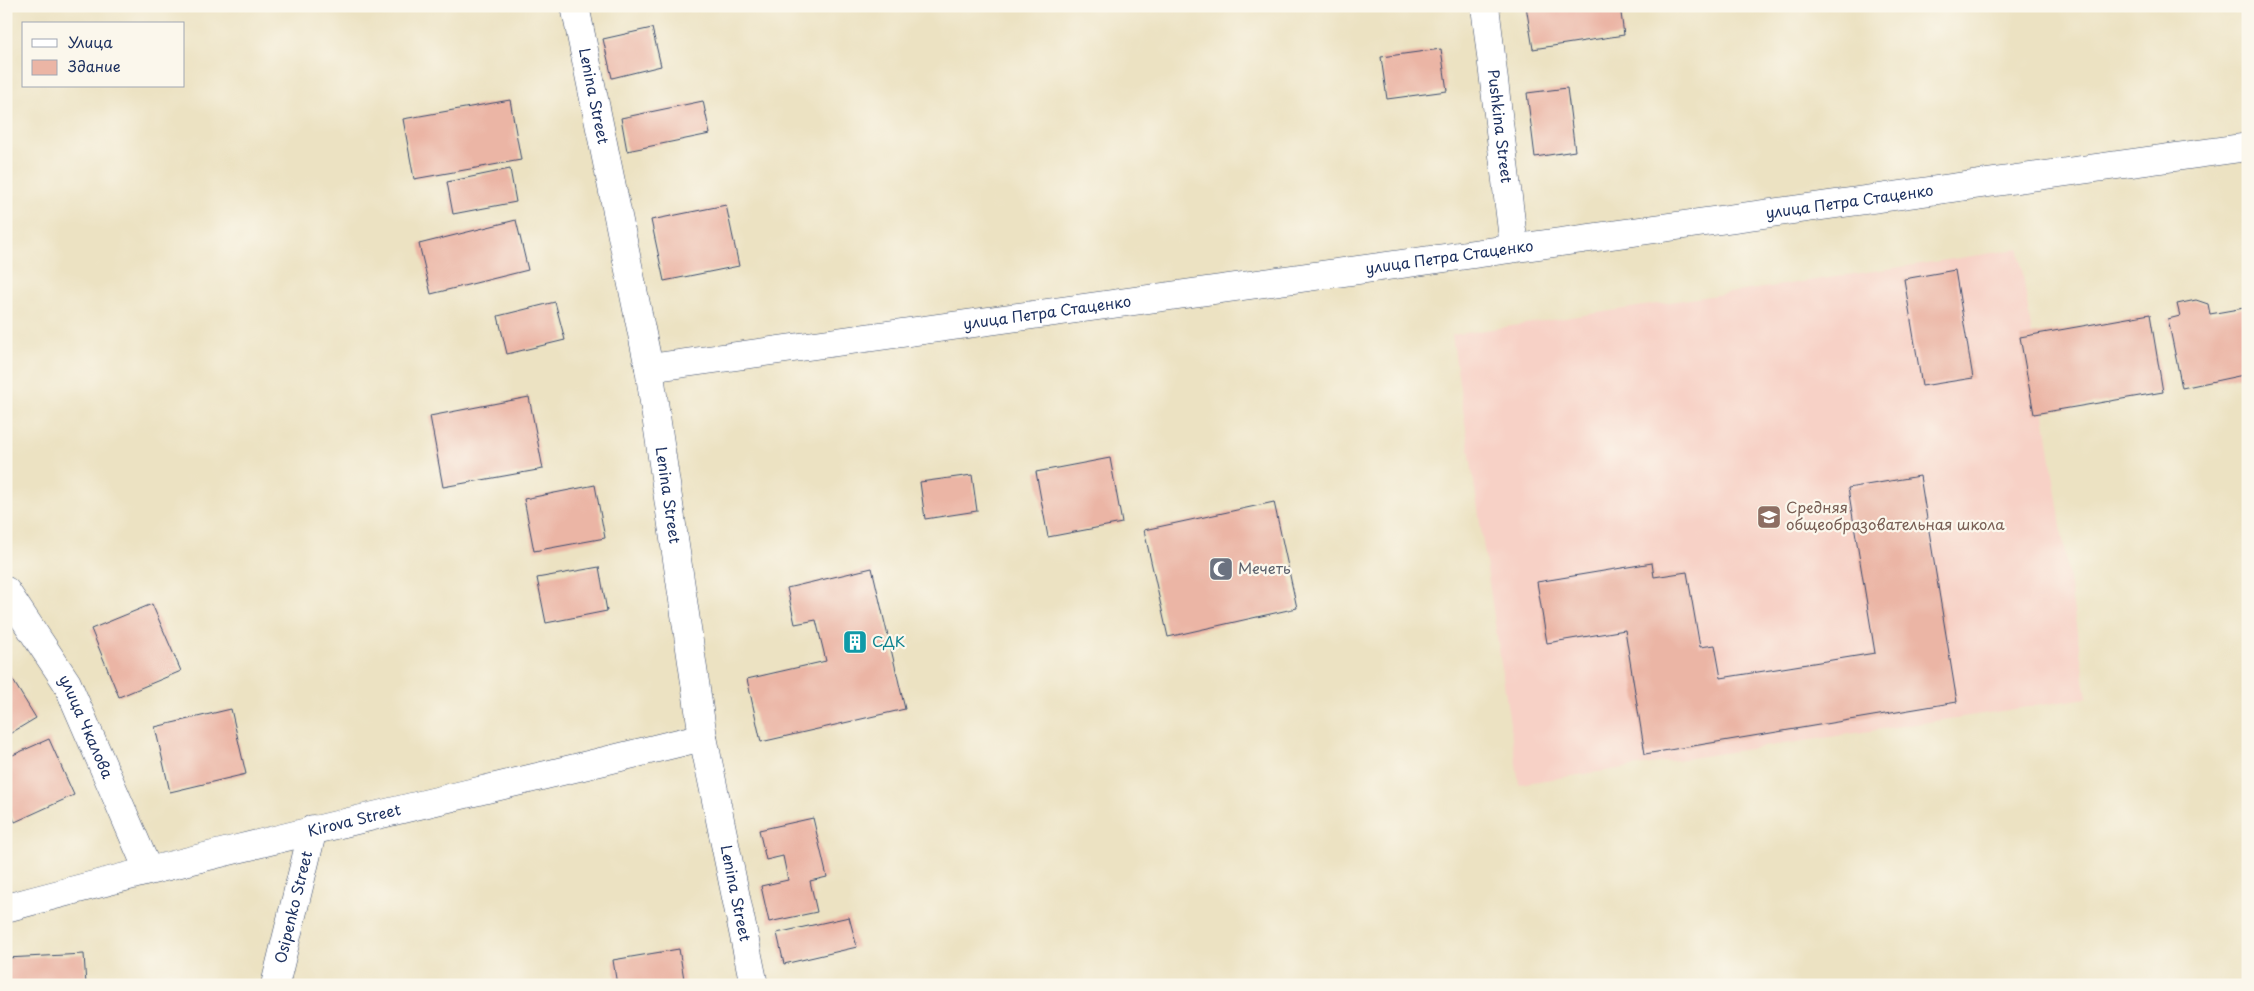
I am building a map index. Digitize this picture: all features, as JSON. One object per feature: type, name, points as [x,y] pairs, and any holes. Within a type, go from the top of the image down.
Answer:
[{"type":"street","name":"Lenina Street","points":[[575,6],[649,368],[704,737],[754,985]]},
{"type":"street","name":"Pushkina Street","points":[[1485,6],[1514,247]]},
{"type":"street","name":"улица Петра Стаценко","points":[[649,368],[2248,147]]},
{"type":"street","name":"улица Чкалова","points":[[6,591],[67,683],[148,870]]},
{"type":"street","name":"Kirova Street","points":[[6,908],[313,829],[469,794],[704,737]]},
{"type":"street","name":"Osipenko Street","points":[[275,985],[313,829]]},
{"type":"shaded area","name":"Средняя общеобразовательная школа","points":[[2019,249],[2087,698],[1519,784],[1452,335]]},
{"type":"building","points":[[1526,6],[1620,6],[1624,35],[1533,49]]},
{"type":"building","points":[[652,28],[661,66],[612,78],[603,39]]},
{"type":"building","points":[[1441,49],[1447,91],[1387,99],[1381,57]]},
{"type":"building","points":[[1567,88],[1575,151],[1535,157],[1527,93]]},
{"type":"building","points":[[510,100],[521,160],[414,179],[403,119]]},
{"type":"building","points":[[703,101],[710,134],[627,151],[621,118]]},
{"type":"building","points":[[510,169],[516,202],[453,214],[447,182]]},
{"type":"building","points":[[726,205],[739,266],[664,281],[651,220]]},
{"type":"building","points":[[516,220],[528,270],[431,294],[419,244]]},
{"type":"building","points":[[1955,270],[1973,378],[1922,386],[1904,279]]},
{"type":"building","points":[[2196,300],[2208,304],[2210,314],[2244,308],[2248,324],[2248,374],[2182,388],[2168,319],[2180,316],[2177,304]]},
{"type":"building","points":[[555,302],[565,340],[507,354],[498,316]]},
{"type":"building","points":[[2150,314],[2163,392],[2034,414],[2020,337]]},
{"type":"building","points":[[529,397],[543,469],[443,487],[430,416]]},
{"type":"building","points":[[1110,458],[1122,523],[1048,537],[1036,472]]},
{"type":"building","points":[[972,475],[977,511],[925,519],[920,482]]},
{"type":"building","points":[[1920,476],[1957,702],[1645,754],[1625,630],[1547,643],[1537,582],[1652,563],[1654,577],[1687,572],[1700,647],[1715,645],[1721,678],[1875,653],[1848,488]]},
{"type":"building","points":[[595,485],[605,538],[534,551],[524,499]]},
{"type":"building","name":"Мечеть","points":[[1274,502],[1297,608],[1168,637],[1144,530]]},
{"type":"building","points":[[599,567],[607,611],[546,623],[537,578]]},
{"type":"building","name":"СДК","points":[[872,568],[905,709],[761,742],[747,679],[826,661],[816,620],[795,624],[787,588]]},
{"type":"building","points":[[152,604],[181,671],[119,697],[91,629]]},
{"type":"building","points":[[6,669],[36,718],[6,736]]},
{"type":"building","points":[[231,709],[246,774],[170,792],[155,727]]},
{"type":"building","points":[[49,739],[74,795],[15,822],[6,803],[6,758]]},
{"type":"building","points":[[813,818],[827,877],[810,881],[817,912],[769,922],[761,886],[788,880],[783,856],[766,860],[759,830]]},
{"type":"building","points":[[849,917],[857,947],[784,964],[777,933]]},
{"type":"building","points":[[679,949],[685,985],[617,985],[613,960]]},
{"type":"building","points":[[84,954],[86,985],[6,985],[6,958]]},
{"type":"building","points":[[894,981],[894,985],[877,985],[877,984]]},
{"type":"place","name":"Средняя общеобразовательная школа","points":[[1769,517]]},
{"type":"place","name":"Мечеть","points":[[1221,569]]},
{"type":"place","name":"СДК","points":[[855,642]]}]
